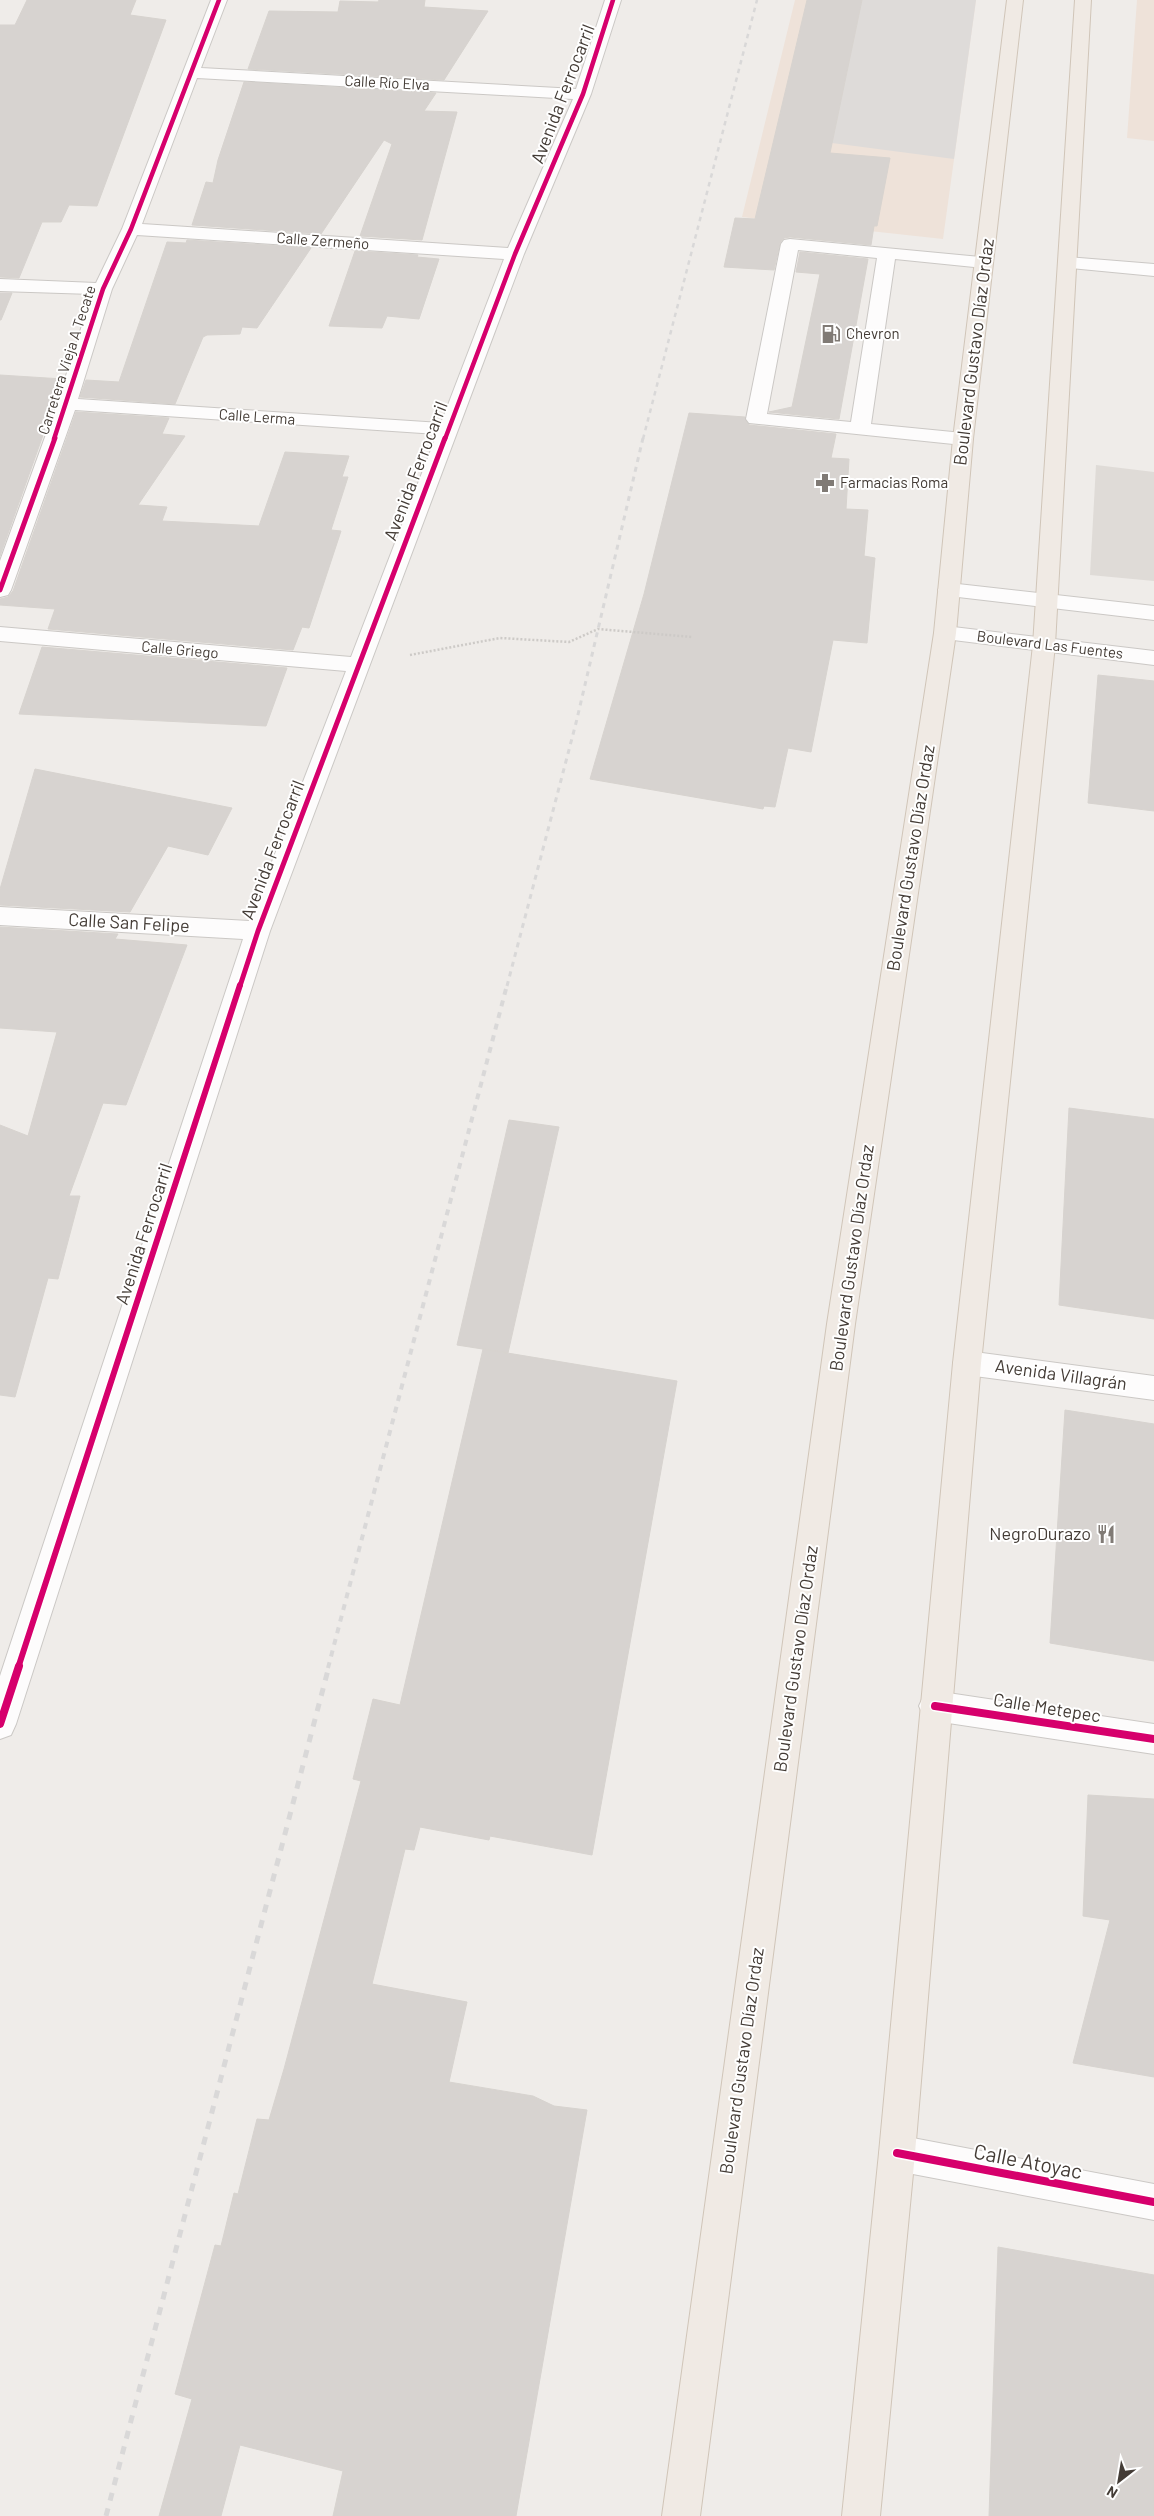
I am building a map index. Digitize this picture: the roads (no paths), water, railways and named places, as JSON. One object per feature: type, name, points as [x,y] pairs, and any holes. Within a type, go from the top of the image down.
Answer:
[{"type":"main road","name":"Boulevard Gustavo Díaz Ordaz","points":[[682,2516],[841,1324],[945,633],[963,440],[999,150],[1015,0]]},
{"type":"main road","points":[[861,2516],[897,2153],[935,1706],[967,1363],[1044,645],[1083,0]]},
{"type":"street","name":"Carretera Vieja A Tecate","points":[[1,585],[67,404],[103,289],[131,229],[219,0]]},
{"type":"street","name":"Avenida Ferrocarril","points":[[0,1724],[258,931],[447,429],[515,254],[583,94],[613,0]]},
{"type":"street","name":"Calle Río Elva","points":[[192,73],[583,94]]},
{"type":"street","name":"Calle Zermeño","points":[[131,229],[515,254]]},
{"type":"street","points":[[963,440],[756,419],[790,244],[984,262]]},
{"type":"street","points":[[860,429],[887,253]]},
{"type":"street","points":[[1066,263],[1154,270]]},
{"type":"street","points":[[0,285],[103,289]]},
{"type":"street","name":"Calle Lerma","points":[[67,404],[447,429]]},
{"type":"street","points":[[949,590],[1154,614]]},
{"type":"street","name":"Boulevard Las Fuentes","points":[[945,633],[1154,658]]},
{"type":"street","name":"Calle Griego","points":[[0,634],[359,665]]},
{"type":"street","name":"Calle San Felipe","points":[[0,916],[258,931]]},
{"type":"street","name":"Avenida Villagrán","points":[[967,1363],[1154,1388]]},
{"type":"street","name":"Calle Metepec","points":[[935,1706],[1154,1739]]},
{"type":"street","name":"Calle Atoyac","points":[[897,2153],[1154,2202]]},
{"type":"railway","points":[[643,439],[757,0]]},
{"type":"railway","points":[[507,986],[576,723],[643,438]]},
{"type":"railway","points":[[328,1668],[507,985]]},
{"type":"railway","points":[[106,2516],[329,1666]]},
{"type":"place","name":"Chevron","points":[[831,334]]},
{"type":"place","name":"Farmacias Roma","points":[[825,483]]},
{"type":"place","name":"NegroDurazo","points":[[1106,1534]]}]
